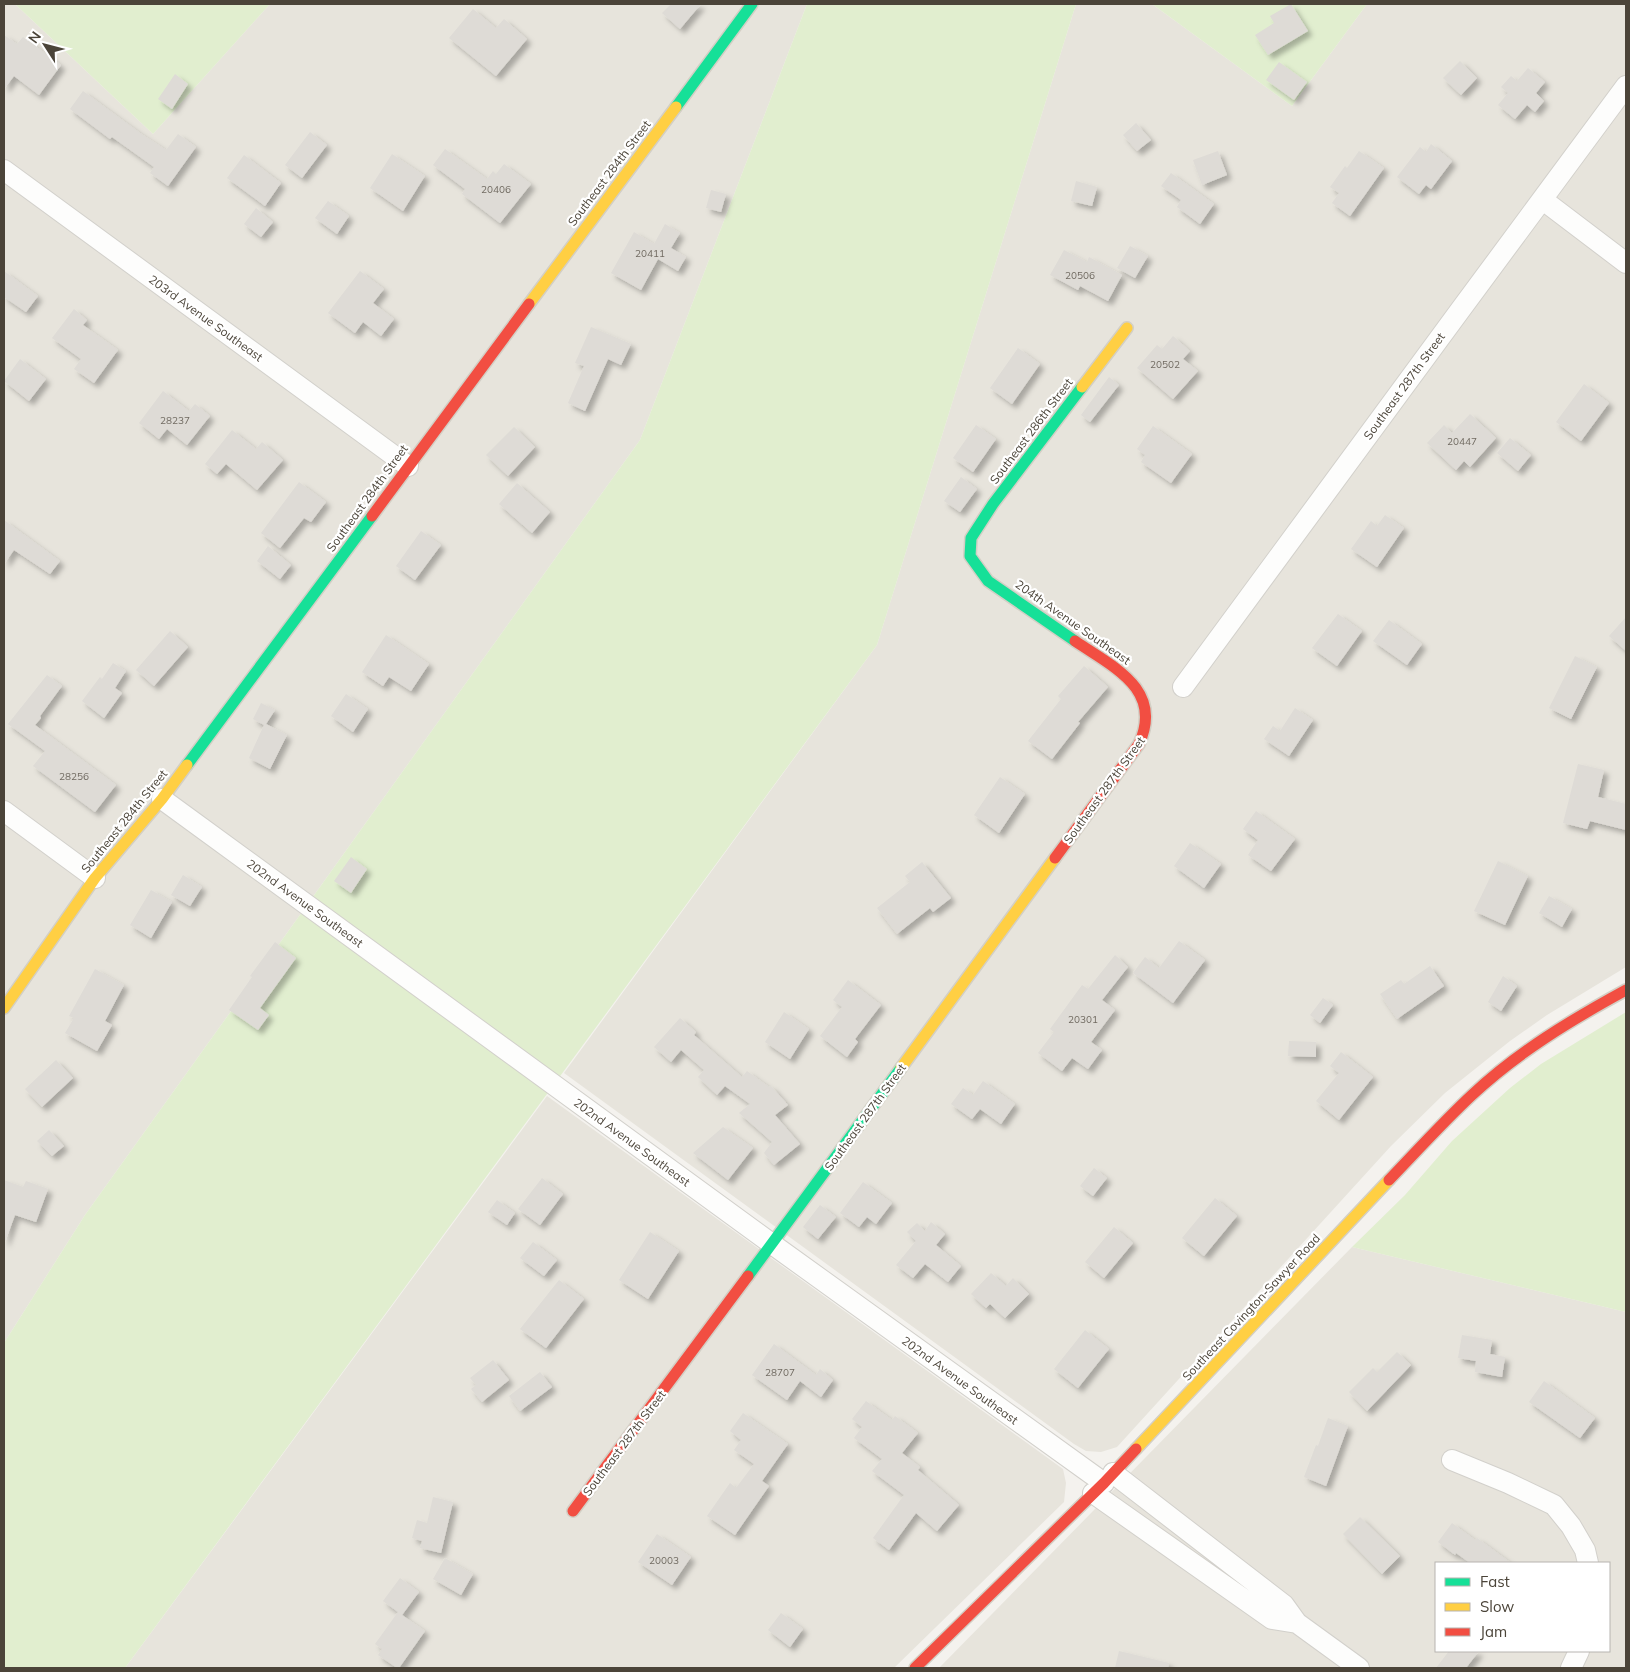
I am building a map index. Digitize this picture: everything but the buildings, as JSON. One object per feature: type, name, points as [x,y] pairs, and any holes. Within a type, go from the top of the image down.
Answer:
[{"type":"street","name":"Southeast 284th Street","points":[[4,1008],[96,878],[162,799],[752,4]]},
{"type":"street","name":"Southeast 287th Street","points":[[1184,688],[1455,316],[1626,86]]},
{"type":"street","name":"203rd Avenue Southeast","points":[[4,170],[408,466]]},
{"type":"street","points":[[1543,200],[1626,263]]},
{"type":"street","name":"Southeast 286th Street","points":[[970,556],[971,538],[993,504],[1127,328]]},
{"type":"street","name":"204th Avenue Southeast","points":[[970,556],[988,581],[1128,677],[1140,691],[1148,719]]},
{"type":"street","name":"Southeast 287th Street","points":[[573,1511],[772,1244],[1139,744],[1146,731],[1148,719]]},
{"type":"street","name":"202nd Avenue Southeast","points":[[162,799],[1103,1483],[1284,1605],[1297,1623],[1359,1668]]},
{"type":"street","points":[[4,811],[96,878]]},
{"type":"street","name":"Southeast Covington-Sawyer Road","points":[[915,1668],[1103,1483],[1217,1365],[1338,1233],[1472,1095],[1529,1049],[1572,1018],[1626,990]]},
{"type":"street","points":[[1452,1460],[1508,1482],[1554,1505],[1571,1526],[1585,1550],[1588,1562]]},
{"type":"street","name":"202nd Avenue Southeast","points":[[1103,1483],[1272,1619],[1297,1623]]},
{"type":"street","points":[[1571,1668],[1579,1652]]},
{"type":"shaded area","points":[[4,4],[15,4],[153,134],[270,4],[807,4],[640,440],[85,1215],[4,1343]]},
{"type":"shaded area","points":[[1076,4],[1152,4],[1292,106],[1367,4],[1626,4],[1626,967],[1547,1015],[1510,1041],[1445,1093],[1391,1146],[1117,1447],[1101,1452],[1086,1451],[1074,1444],[564,1073],[877,645]]},
{"type":"shaded area","points":[[547,1096],[1063,1469],[1066,1483],[1064,1502],[894,1668],[125,1668]]},
{"type":"shaded area","points":[[1352,1247],[1626,1312],[1626,1668],[939,1668]]},
{"type":"green space","points":[[15,4],[270,4],[153,134]]},
{"type":"green space","points":[[807,4],[1076,4],[877,645],[125,1668],[4,1668],[4,1343],[85,1215],[640,440]]},
{"type":"green space","points":[[1152,4],[1367,4],[1292,106]]},
{"type":"green space","points":[[1626,1012],[1626,1312],[1352,1247],[1405,1195],[1452,1141],[1510,1088],[1541,1064]]},
{"type":"traffic: fast","points":[[676,107],[752,4]]},
{"type":"traffic: fast","points":[[1075,641],[988,581],[970,556],[971,538],[993,504],[1082,387]]},
{"type":"traffic: fast","points":[[187,765],[372,516]]},
{"type":"traffic: fast","points":[[748,1276],[901,1068]]},
{"type":"traffic: slow","points":[[529,304],[676,107]]},
{"type":"traffic: slow","points":[[1082,387],[1127,328]]},
{"type":"traffic: slow","points":[[4,1008],[95,878],[162,799],[187,765]]},
{"type":"traffic: slow","points":[[901,1068],[1055,858]]},
{"type":"traffic: slow","points":[[1136,1449],[1389,1180]]},
{"type":"traffic: jam","points":[[372,516],[529,304]]},
{"type":"traffic: jam","points":[[1055,858],[1139,744],[1145,725],[1145,708],[1140,694],[1131,682],[1105,660],[1075,641]]},
{"type":"traffic: jam","points":[[1389,1180],[1440,1126],[1490,1079],[1526,1051],[1565,1025],[1626,990]]},
{"type":"traffic: jam","points":[[573,1511],[748,1276]]},
{"type":"traffic: jam","points":[[915,1668],[1104,1483],[1136,1449]]}]
